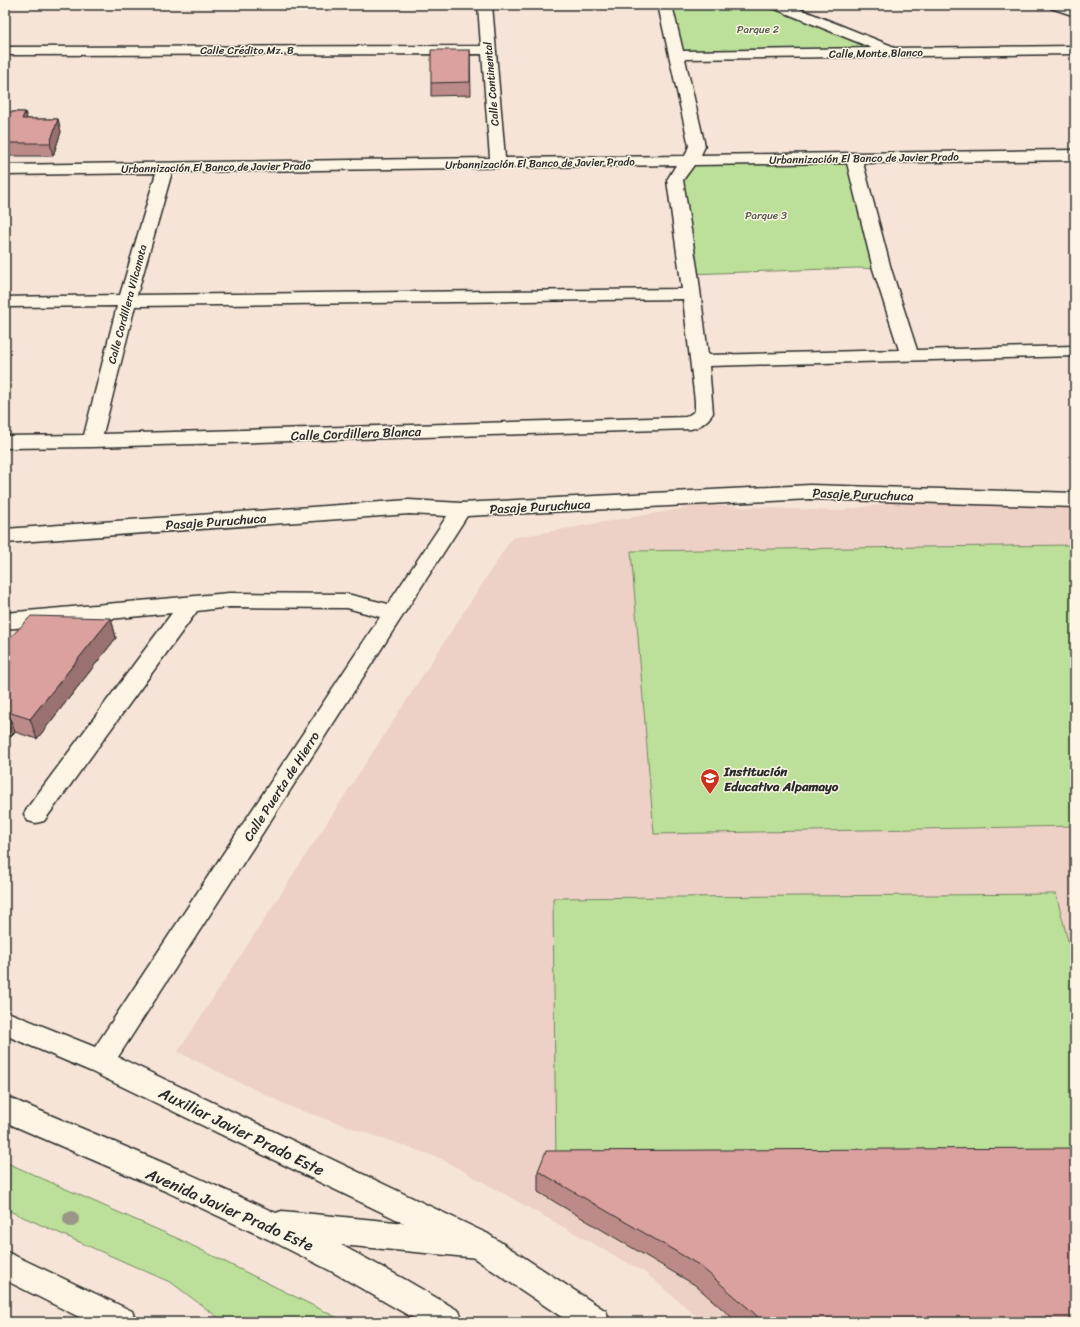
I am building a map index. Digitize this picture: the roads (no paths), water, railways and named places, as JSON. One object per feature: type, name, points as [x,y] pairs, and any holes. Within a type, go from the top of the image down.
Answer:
[{"type":"street","name":"Calle Continental","points":[[485,5],[498,164]]},
{"type":"street","points":[[665,5],[697,146],[696,152],[677,175],[675,180],[700,361],[1075,351]]},
{"type":"street","points":[[778,5],[896,52]]},
{"type":"street","points":[[1056,5],[1075,12]]},
{"type":"street","name":"Calle Crédito Mz. B","points":[[5,51],[488,50]]},
{"type":"street","name":"Calle Monte Blanco","points":[[677,55],[1075,50]]},
{"type":"street","name":"Urbannización El Banco de Javier Prado","points":[[5,170],[854,159],[1074,158]]},
{"type":"street","points":[[854,159],[882,269],[910,355]]},
{"type":"street","name":"Calle Cordillera Vilcanota","points":[[92,441],[127,301],[165,168]]},
{"type":"street","points":[[5,302],[691,294]]},
{"type":"street","name":"Calle Cordillera Blanca","points":[[5,442],[92,441],[691,423],[704,413],[700,361]]},
{"type":"street","name":"Pasaje Puruchuca","points":[[5,536],[409,507],[461,510],[810,492],[1075,500]]},
{"type":"street","name":"Calle Puerta de Hierro","points":[[100,1062],[461,510]]},
{"type":"street","points":[[5,621],[229,600],[347,602],[394,613]]},
{"type":"street","points":[[36,814],[191,603]]},
{"type":"street","name":"Auxiliar Javier Prado Este","points":[[5,1023],[100,1062],[478,1244],[595,1322]]},
{"type":"street","name":"Avenida Javier Prado Este","points":[[5,1110],[269,1224],[342,1260],[416,1301],[448,1322]]},
{"type":"street","points":[[269,1224],[478,1244]]},
{"type":"street","points":[[5,1265],[122,1322]]},
{"type":"place","name":"Institución Educativa Alpamayo","points":[[710,795]]},
{"type":"park label","name":"Parque 2","points":[[758,29]]},
{"type":"park label","name":"Parque 3","points":[[766,215]]}]
